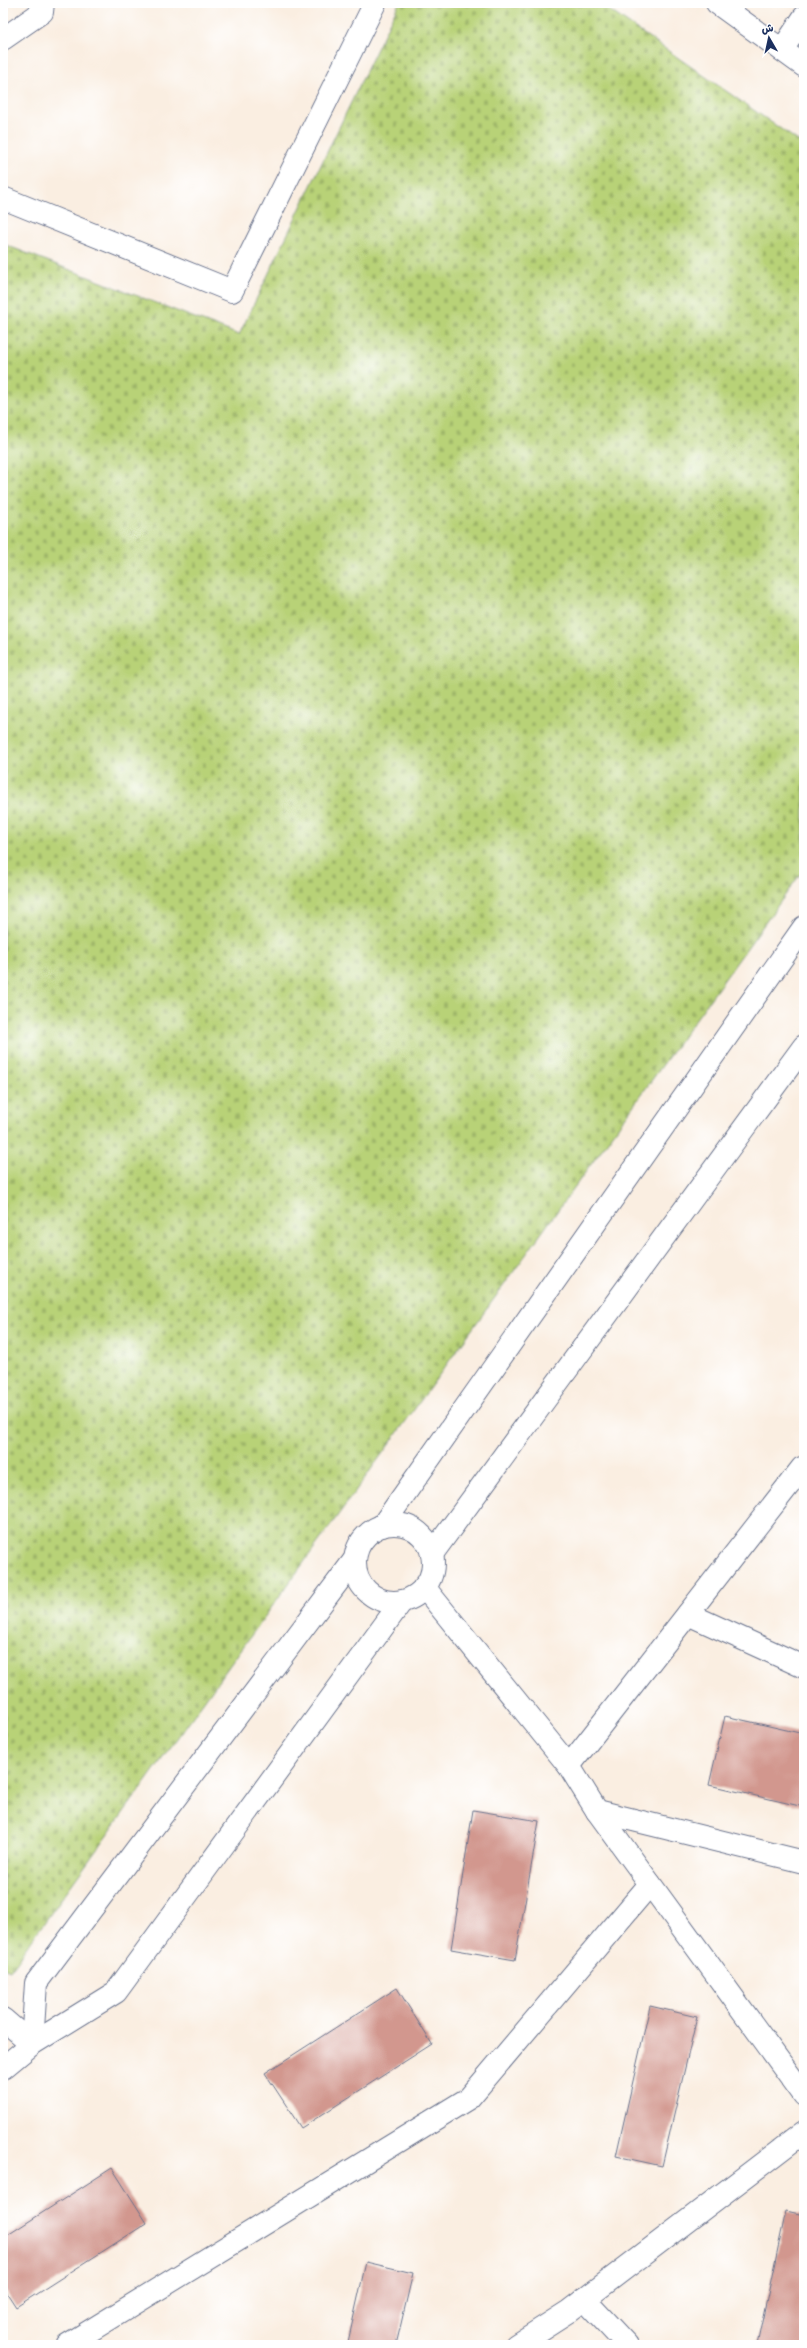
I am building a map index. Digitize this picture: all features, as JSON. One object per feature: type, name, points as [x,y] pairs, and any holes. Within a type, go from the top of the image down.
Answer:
[{"type":"street","points":[[3,39],[42,12],[43,3]]},
{"type":"street","points":[[3,198],[232,291],[375,3]]},
{"type":"street","points":[[718,3],[804,66]]},
{"type":"street","points":[[782,50],[804,17]]},
{"type":"street","points":[[382,1526],[804,927]]},
{"type":"street","points":[[432,1554],[804,1046]]},
{"type":"street","points":[[569,1766],[802,1468]]},
{"type":"street","points":[[395,1524],[408,1526],[419,1532],[427,1542],[432,1554],[432,1571],[424,1587],[414,1596],[402,1601],[390,1602],[378,1598],[368,1592],[356,1571],[355,1560],[358,1548],[364,1538],[372,1531],[382,1526],[395,1524]]},
{"type":"street","points":[[32,2044],[36,1983],[355,1560]]},
{"type":"street","points":[[424,1587],[569,1766],[597,1811],[804,2095]]},
{"type":"street","points":[[3,2068],[32,2044],[116,1992],[402,1601]]},
{"type":"street","points":[[688,1614],[804,1667]]},
{"type":"street","points":[[597,1811],[804,1862]]},
{"type":"street","points":[[67,2345],[469,2098],[650,1884]]},
{"type":"street","points":[[3,2019],[32,2044]]},
{"type":"street","points":[[516,2345],[584,2299],[804,2132]]},
{"type":"street","points":[[584,2299],[627,2345]]},
{"type":"green space","points":[[399,3],[599,3],[804,145],[804,869],[10,1970],[3,1967],[3,244],[239,335]]},
{"type":"building","points":[[725,1716],[804,1734],[804,1807],[709,1785]]},
{"type":"building","points":[[473,1810],[539,1821],[515,1960],[451,1949]]},
{"type":"building","points":[[397,1988],[432,2044],[301,2128],[265,2073]]},
{"type":"building","points":[[650,2006],[697,2017],[662,2166],[616,2156]]},
{"type":"building","points":[[112,2168],[147,2223],[16,2307],[3,2287],[3,2238]]},
{"type":"building","points":[[786,2211],[804,2215],[804,2345],[757,2345]]},
{"type":"building","points":[[366,2262],[413,2273],[396,2345],[364,2345],[348,2342]]}]
